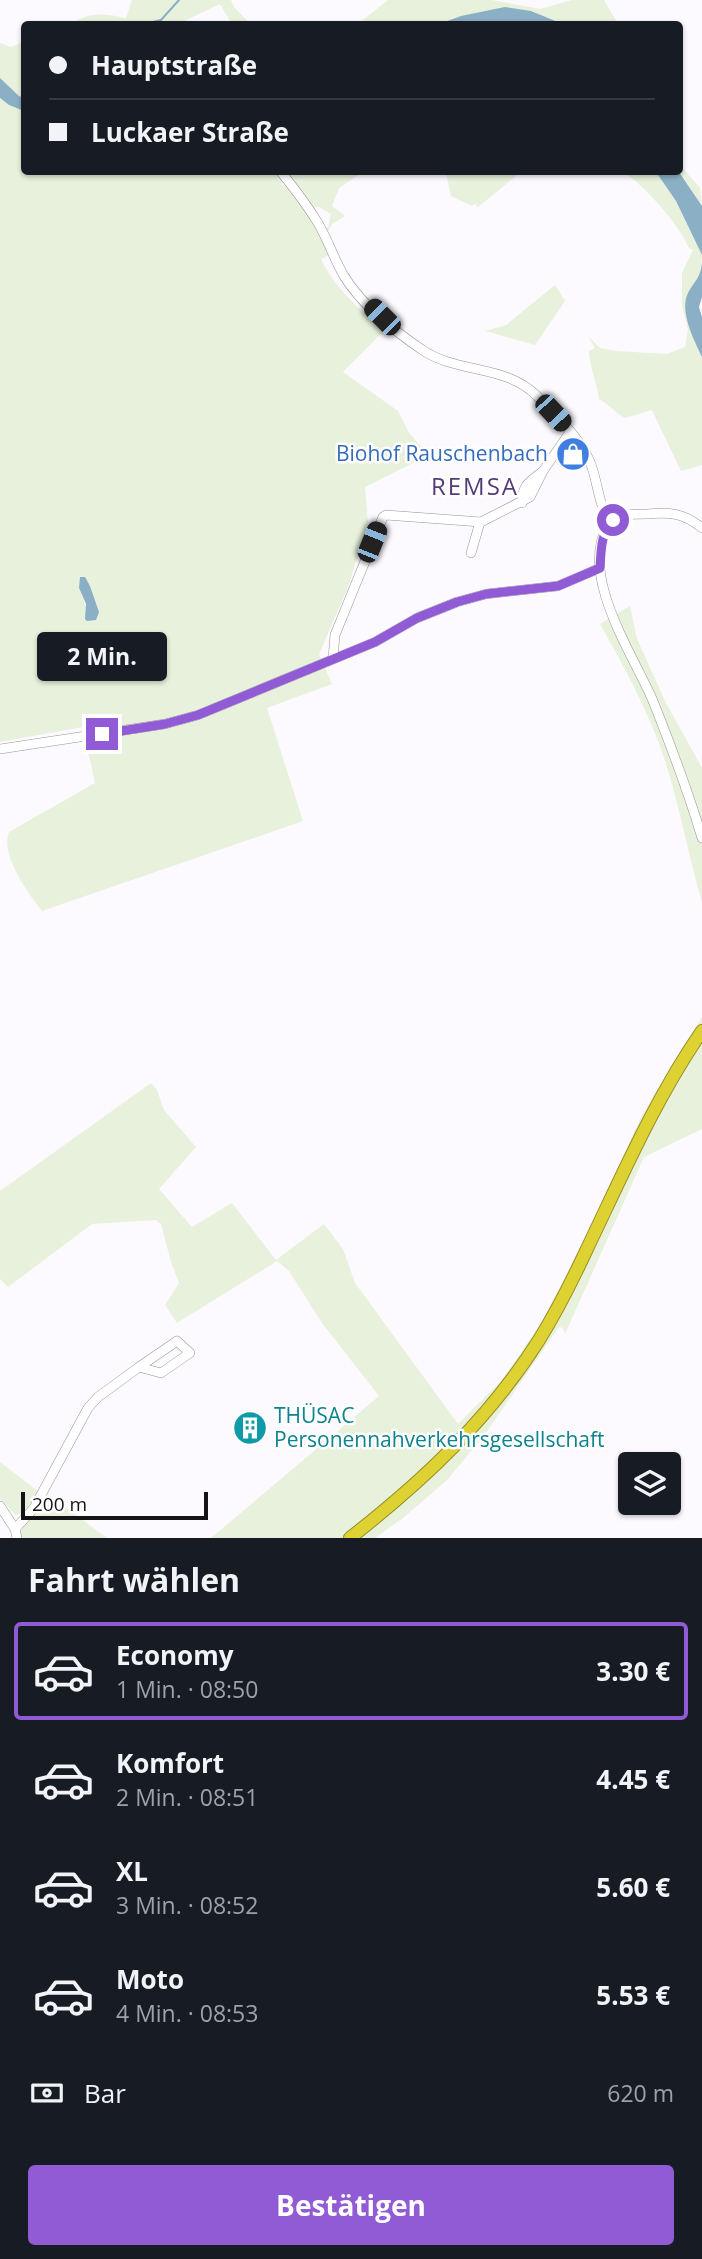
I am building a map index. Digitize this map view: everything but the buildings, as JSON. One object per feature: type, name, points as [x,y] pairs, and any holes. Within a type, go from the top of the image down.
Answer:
[{"type":"highway","points":[[351,1538],[431,1471],[478,1422],[518,1371],[563,1299],[652,1115],[702,1031]]},
{"type":"street","points":[[283,175],[317,222],[345,277],[392,327],[439,360],[523,383],[570,432],[590,460],[604,512],[610,522]]},
{"type":"street","points":[[329,660],[335,635],[383,517],[480,522],[522,503],[524,486],[543,471],[570,432]]},
{"type":"street","points":[[702,528],[688,517],[675,512],[621,517],[606,527],[600,568],[610,612],[649,693],[674,755],[702,838]]},
{"type":"street","points":[[471,553],[480,522]]},
{"type":"street","points":[[0,749],[165,724],[187,718],[375,642],[417,618],[457,602],[486,594],[558,586],[600,568]]},
{"type":"street","points":[[0,1506],[16,1533],[34,1508],[88,1408],[98,1397],[139,1367],[177,1341],[190,1353],[161,1373],[139,1367]]},
{"type":"green space","points":[[132,0],[231,0],[247,21],[230,21],[220,4],[184,21],[77,21],[91,15],[126,18]]},
{"type":"green space","points":[[388,0],[492,0],[540,9],[572,0],[604,0],[616,21],[556,21],[531,11],[461,16],[447,21],[362,21]]},
{"type":"green space","points":[[0,43],[11,47],[21,43],[21,97],[0,78]]},
{"type":"green space","points":[[0,98],[21,110],[21,175],[279,175],[284,182],[281,184],[296,196],[315,226],[329,255],[321,259],[327,270],[349,298],[384,331],[343,372],[398,411],[409,433],[429,455],[365,487],[368,523],[347,590],[319,654],[332,684],[267,708],[303,821],[42,911],[23,884],[12,862],[8,852],[9,832],[95,783],[83,727],[0,742]],"holes":[[[90,586],[99,612],[87,610],[79,588]]]},
{"type":"green space","points":[[683,169],[700,188],[702,206],[682,175]]},
{"type":"green space","points":[[288,175],[358,175],[339,188],[332,206],[345,216],[332,224],[327,233],[324,228],[328,228],[331,214],[319,207],[311,207]]},
{"type":"green space","points":[[447,175],[517,175],[478,207],[451,196]]},
{"type":"green space","points":[[628,175],[658,175],[676,201],[702,255],[694,340],[702,357],[702,465],[681,471],[652,410],[625,418],[618,414],[599,399],[591,364],[589,351],[595,348],[588,336],[600,348],[616,351],[667,354],[685,347],[688,330],[682,305],[682,273],[693,250],[660,206]]},
{"type":"green space","points":[[555,285],[565,301],[535,345],[485,331],[506,325]]},
{"type":"green space","points":[[630,606],[637,639],[666,703],[702,768],[702,902],[660,746],[640,699],[600,624]]},
{"type":"green space","points":[[702,1017],[702,1129],[644,1157],[565,1334],[563,1328],[559,1327],[483,1437],[447,1480],[375,1538],[211,1538],[379,1396],[322,1323],[289,1271],[277,1261],[177,1323],[165,1305],[179,1283],[161,1224],[156,1220],[92,1224],[8,1287],[0,1279],[0,1191],[151,1083],[157,1090],[164,1110],[196,1147],[159,1189],[192,1227],[232,1203],[276,1260],[324,1224],[343,1249],[355,1283],[458,1424],[502,1380],[540,1325],[593,1223],[642,1115]]},
{"type":"green space","points":[[0,1462],[39,1492],[24,1513],[15,1515],[0,1498]]},
{"type":"green space","points":[[46,1497],[53,1498],[107,1538],[20,1538],[27,1522]]},
{"type":"water","points":[[505,7],[531,11],[556,21],[447,21]]},
{"type":"water","points":[[0,78],[21,97],[21,110],[9,105],[0,98]]},
{"type":"water","points":[[658,175],[681,175],[702,206],[702,255],[676,201]]},
{"type":"water","points":[[702,263],[702,297],[699,307],[702,317],[702,357],[685,308],[688,293],[699,276]]},
{"type":"water","points":[[80,577],[85,577],[90,586],[99,612],[96,620],[85,619],[86,604],[79,588]]},
{"type":"waterway","points":[[157,21],[161,20],[179,0]]},
{"type":"place","name":"Biohof Rauschenbach","points":[[573,454]]},
{"type":"place","name":"THÜSAC Personennahverkehrsgesellschaft","points":[[250,1428]]},
{"type":"district","name":"REMSA","points":[[475,487]]},
{"type":"route","points":[[102,734],[165,724],[198,715],[375,642],[417,618],[471,597],[558,586],[573,581],[600,568],[606,527],[613,520]]}]
